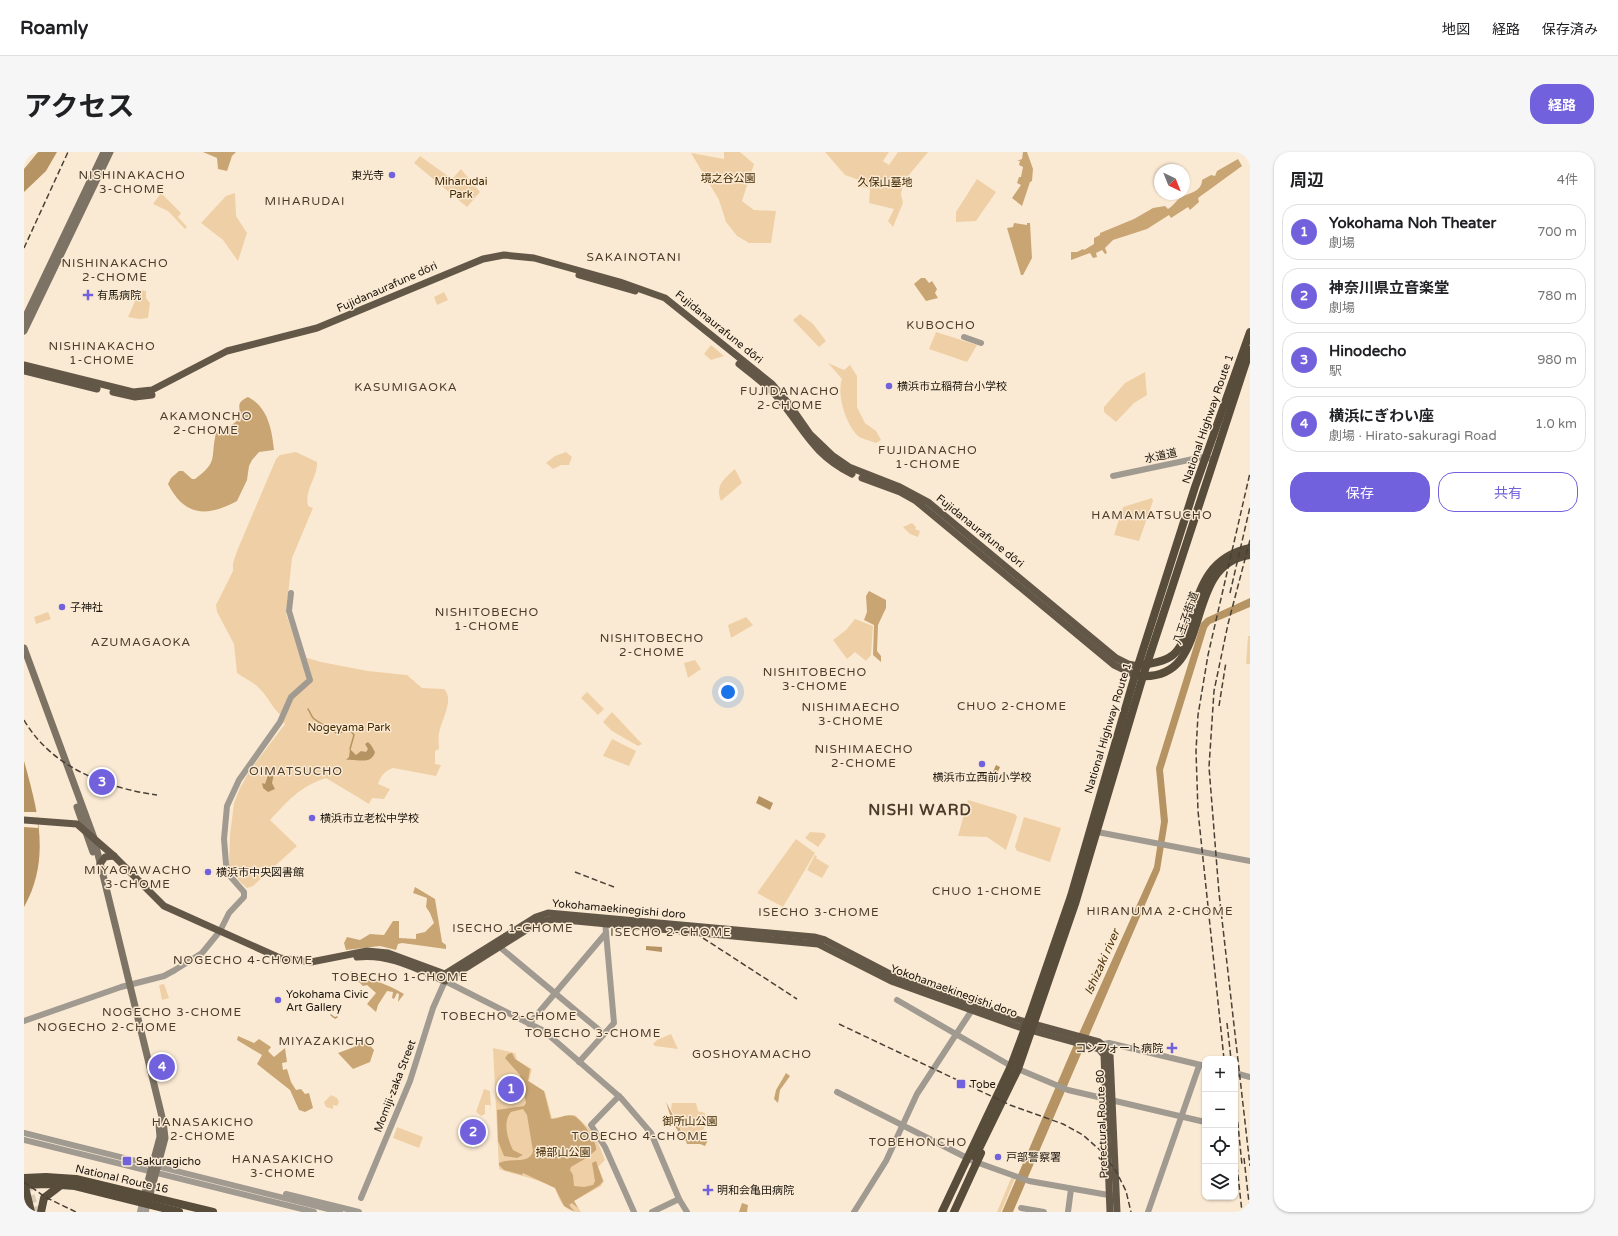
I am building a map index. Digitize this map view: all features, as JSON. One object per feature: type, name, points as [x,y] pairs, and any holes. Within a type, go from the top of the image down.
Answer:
[{"type":"highway","name":"National Highway Route 1","points":[[1143,665],[1205,457],[1250,332]]},
{"type":"highway","name":"National Highway Route 1","points":[[937,1212],[991,1131],[995,1115],[1075,904],[1093,831],[1139,676],[1250,350]]},
{"type":"highway","name":"八王子街道","points":[[1143,665],[1165,660],[1180,647],[1200,590],[1225,557],[1250,548]]},
{"type":"highway","name":"八王子街道","points":[[1139,676],[1166,671],[1183,659],[1213,573],[1228,563],[1250,555]]},
{"type":"highway","name":"National Highway Route 1","points":[[954,1212],[982,1128],[1014,1067]]},
{"type":"highway","name":"National Highway Route 1","points":[[942,1212],[971,1159]]},
{"type":"highway","name":"National Highway Route 1","points":[[948,1212],[971,1159]]},
{"type":"highway","name":"National Route 16","points":[[24,1178],[46,1177],[76,1179],[179,1212]]},
{"type":"highway","name":"National Route 16","points":[[24,1184],[62,1185],[146,1202],[213,1212]]},
{"type":"highway","points":[[24,1184],[32,1212]]},
{"type":"highway","points":[[42,1212],[44,1198],[62,1185]]},
{"type":"main road","points":[[24,320],[104,152]]},
{"type":"main road","points":[[24,332],[110,152]]},
{"type":"main road","name":"Fujidanaurafune dōri","points":[[24,365],[112,387],[145,392],[160,386],[227,351],[317,328],[352,315],[478,260],[504,255],[519,255],[563,265],[643,289],[675,305],[772,384],[789,404],[810,434],[833,456],[858,471],[900,487],[928,502],[1116,658],[1128,664],[1143,665]]},
{"type":"main road","name":"Fujidanaurafune dōri","points":[[24,371],[135,397],[151,396],[221,358],[293,340],[346,322],[477,265],[512,259],[536,262],[639,292],[672,309],[769,388],[804,435],[825,456],[844,470],[900,492],[916,501],[1114,665],[1139,676]]},
{"type":"main road","points":[[24,648],[94,838],[128,985]]},
{"type":"main road","points":[[24,661],[92,850],[165,1130],[165,1138],[154,1168],[146,1202]]},
{"type":"main road","name":"Yokohamaekinegishi doro","points":[[24,820],[70,822],[83,827],[164,906],[286,960],[311,962],[329,960],[367,951],[388,953],[445,974],[539,922],[549,920],[605,920],[814,937],[830,942],[892,975],[1029,1026]]},
{"type":"main road","points":[[100,864],[105,857],[114,856]]},
{"type":"main road","name":"Yokohamaekinegishi doro","points":[[605,920],[818,944],[891,981],[972,1010],[1029,1026]]},
{"type":"main road","name":"Yokohamaekinegishi doro","points":[[220,931],[273,959],[285,963],[312,966],[331,964],[354,958],[376,956],[400,962],[445,981],[496,945]]},
{"type":"main road","points":[[1029,1026],[1089,1043],[1101,1043]]},
{"type":"main road","name":"Prefectural Route 80","points":[[1089,1043],[1099,1049],[1104,1055],[1109,1101]]},
{"type":"main road","name":"Prefectural Route 80","points":[[1101,1043],[1108,1049],[1110,1054],[1109,1101],[1113,1196],[1117,1212]]},
{"type":"main road","name":"Prefectural Route 80","points":[[1110,1212],[1113,1196]]},
{"type":"street","points":[[964,337],[982,343]]},
{"type":"street","points":[[1205,457],[1213,460]]},
{"type":"street","name":"水道道","points":[[1113,476],[1205,457]]},
{"type":"street","points":[[24,1021],[128,985],[164,976],[192,961],[202,953],[220,931],[229,913],[245,895],[229,875],[225,857],[226,814],[231,796],[246,768],[280,722],[291,697],[310,680],[289,611],[291,593]]},
{"type":"street","points":[[1093,831],[1250,861]]},
{"type":"street","points":[[579,1062],[614,1023],[605,920]]},
{"type":"street","points":[[529,1024],[606,933]]},
{"type":"street","points":[[496,945],[604,1034]]},
{"type":"street","points":[[445,981],[544,1031],[619,1096],[651,1133],[679,1198],[687,1212]]},
{"type":"street","name":"Momiji-zaka Street","points":[[361,1198],[410,1081],[433,1008],[445,981]]},
{"type":"street","points":[[897,1000],[1014,1067],[1054,1085],[1109,1101],[1202,1121]]},
{"type":"street","points":[[854,1212],[886,1161],[917,1094],[972,1010]]},
{"type":"street","points":[[1101,1043],[1112,1044],[1202,1066],[1181,1117],[1148,1212]]},
{"type":"street","points":[[1238,1074],[1250,1076]]},
{"type":"street","points":[[837,1092],[902,1126],[971,1159],[1015,1176],[1071,1189],[1113,1196]]},
{"type":"street","points":[[619,1096],[591,1126],[605,1147],[634,1212]]},
{"type":"street","points":[[24,1132],[314,1212]]},
{"type":"street","points":[[24,1140],[269,1193],[340,1212]]},
{"type":"street","points":[[1068,1212],[1071,1189]]},
{"type":"street","points":[[269,1193],[280,1192],[359,1212]]},
{"type":"street","points":[[652,1212],[679,1198]]},
{"type":"street","points":[[140,1212],[146,1202]]},
{"type":"street","points":[[1021,1208],[1044,1212]]},
{"type":"green space","points":[[203,152],[236,152],[232,156],[227,171],[218,169],[217,158]]},
{"type":"green space","name":"境之谷公園","points":[[724,152],[740,152],[754,164],[742,201],[754,210],[776,211],[771,243],[749,243],[737,236],[726,222],[719,200],[691,153],[724,159]]},
{"type":"green space","name":"久保山墓地","points":[[825,152],[889,152],[883,161],[889,165],[898,152],[928,152],[904,181],[901,194],[903,203],[893,227],[888,221],[894,209],[869,203],[870,189],[862,187],[859,180],[845,175]]},
{"type":"green space","points":[[1023,152],[1027,152],[1033,169],[1032,181],[1030,182],[1022,206],[1012,198],[1021,185],[1017,183],[1019,177],[1021,177],[1023,167],[1019,165],[1020,161],[1017,161],[1022,159]]},
{"type":"green space","name":"Miharudai Park","points":[[420,156],[452,179],[461,169],[480,192],[467,207],[414,163]]},
{"type":"green space","points":[[1238,159],[1242,166],[1198,198],[1199,202],[1190,210],[1188,207],[1171,218],[1169,215],[1147,229],[1113,240],[1105,248],[1107,253],[1105,254],[1102,250],[1096,253],[1097,257],[1093,258],[1090,253],[1071,260],[1071,252],[1084,250],[1094,244],[1094,238],[1100,235],[1100,233],[1134,219],[1153,208],[1165,206],[1168,209],[1178,200],[1190,200],[1190,194],[1200,187],[1202,180],[1211,175],[1215,176],[1217,171]]},
{"type":"green space","points":[[977,179],[996,192],[976,221],[956,222],[956,212]]},
{"type":"green space","points":[[161,193],[181,213],[178,217],[187,227],[185,229],[168,211],[153,204]]},
{"type":"green space","points":[[235,193],[236,216],[247,233],[238,261],[223,240],[201,223],[226,196]]},
{"type":"green space","points":[[1014,223],[1027,225],[1027,223],[1030,223],[1032,258],[1023,275],[1021,275],[1007,228],[1013,227]]},
{"type":"green space","points":[[921,278],[925,278],[929,283],[932,281],[937,289],[935,293],[938,298],[926,301],[914,284]]},
{"type":"green space","points":[[140,290],[146,291],[146,298],[150,303],[148,318],[139,319],[128,317]]},
{"type":"green space","points":[[444,292],[448,300],[437,305],[434,297]]},
{"type":"green space","points":[[800,314],[813,324],[826,341],[819,347],[793,320]]},
{"type":"green space","points":[[936,332],[977,345],[967,362],[929,349]]},
{"type":"green space","points":[[711,345],[724,356],[711,360],[704,354]]},
{"type":"green space","points":[[828,363],[844,370],[850,365],[857,376],[857,407],[865,423],[876,431],[881,440],[876,443],[861,438],[851,428],[844,411],[840,393],[842,379]]},
{"type":"green space","points":[[1145,372],[1147,395],[1134,403],[1116,422],[1104,412],[1104,407],[1125,383]]},
{"type":"green space","points":[[248,397],[255,401],[268,420],[274,450],[259,452],[252,460],[249,466],[247,480],[237,501],[216,510],[198,511],[189,508],[175,495],[168,484],[171,478],[179,471],[183,471],[192,479],[195,479],[208,468],[212,459],[216,433],[231,425],[238,419],[240,404]]},
{"type":"green space","name":"Nogeyama Park","points":[[296,452],[317,462],[317,468],[309,489],[307,500],[308,506],[313,508],[292,558],[286,614],[301,656],[321,662],[368,671],[407,675],[422,688],[444,689],[447,693],[448,704],[439,733],[439,749],[435,751],[435,764],[441,765],[436,776],[393,768],[390,769],[383,774],[378,784],[390,789],[384,799],[372,798],[369,804],[326,778],[301,790],[270,820],[297,846],[253,886],[247,888],[235,877],[229,866],[230,835],[234,803],[250,770],[285,724],[283,722],[284,718],[260,689],[255,684],[237,673],[234,644],[217,612],[216,605],[233,571],[233,563],[237,551],[276,459],[280,455]]},
{"type":"green space","points":[[566,452],[572,457],[569,465],[561,465],[553,469],[546,463],[555,456]]},
{"type":"green space","points":[[735,469],[742,483],[721,501],[719,495],[720,486],[724,479]]},
{"type":"green space","points":[[1152,498],[1153,501],[1139,541],[1114,535],[1123,507]]},
{"type":"green space","points":[[912,523],[916,527],[915,529],[920,531],[918,537],[910,534],[903,527]]},
{"type":"green space","points":[[869,591],[886,600],[886,608],[878,625],[877,651],[881,656],[881,662],[873,655],[874,625],[864,620],[867,612],[866,596]]},
{"type":"green space","points":[[48,612],[51,619],[36,624],[34,617]]},
{"type":"green space","points":[[746,617],[753,625],[731,638],[728,625]]},
{"type":"green space","points":[[855,619],[873,626],[871,655],[866,661],[855,652],[847,659],[833,640],[846,630]]},
{"type":"green space","points":[[1248,636],[1250,636],[1250,664],[1246,664]]},
{"type":"green space","points":[[695,660],[701,669],[688,678],[684,663]]},
{"type":"green space","points":[[587,692],[604,709],[598,715],[581,698]]},
{"type":"green space","points":[[612,712],[642,744],[638,746],[612,731],[603,722]]},
{"type":"green space","points":[[612,739],[636,751],[629,766],[603,756]]},
{"type":"green space","points":[[968,800],[1015,814],[1017,817],[1006,850],[987,837],[958,836]]},
{"type":"green space","points":[[1024,817],[1061,828],[1050,862],[1017,851],[1015,847]]},
{"type":"green space","points":[[810,832],[824,833],[826,836],[818,847],[805,838]]},
{"type":"green space","points":[[796,839],[815,853],[783,907],[757,893]]},
{"type":"green space","points":[[815,855],[817,856],[816,858],[829,866],[822,878],[807,870]]},
{"type":"green space","points":[[415,887],[435,899],[442,942],[446,945],[446,949],[402,943],[398,944],[396,950],[380,946],[346,950],[344,943],[347,937],[360,940],[370,934],[384,935],[393,921],[399,921],[399,938],[416,939],[416,934],[425,932],[434,923],[426,907],[427,898],[413,893]]},
{"type":"green space","points":[[351,971],[385,984],[404,994],[398,1002],[399,994],[397,993],[394,999],[392,998],[393,992],[387,991],[378,1005],[376,1012],[367,1004],[376,993],[367,985],[363,986],[350,973]]},
{"type":"green space","points":[[164,984],[169,998],[162,1000],[159,985]]},
{"type":"green space","points":[[671,1034],[678,1049],[655,1046],[653,1044],[657,1040]]},
{"type":"green space","points":[[238,1036],[254,1043],[259,1039],[271,1047],[268,1051],[274,1057],[285,1048],[287,1062],[282,1063],[283,1070],[287,1069],[291,1082],[296,1090],[301,1089],[305,1094],[309,1093],[313,1108],[305,1112],[299,1110],[290,1090],[257,1064],[262,1055],[237,1040]]},
{"type":"green space","points":[[364,1039],[374,1050],[370,1062],[353,1069],[338,1053],[354,1047]]},
{"type":"green space","name":"掃部山公園","points":[[493,1048],[515,1053],[517,1060],[532,1069],[529,1081],[545,1092],[552,1118],[575,1115],[594,1133],[605,1160],[598,1167],[604,1181],[601,1186],[574,1201],[581,1212],[575,1212],[567,1208],[561,1202],[555,1188],[534,1179],[499,1169]]},
{"type":"green space","name":"掃部山公園","points":[[512,1053],[515,1059],[530,1069],[528,1081],[544,1091],[551,1119],[568,1115],[574,1116],[585,1126],[596,1146],[596,1150],[588,1157],[571,1167],[570,1170],[573,1175],[574,1186],[584,1187],[593,1185],[595,1181],[592,1163],[596,1161],[603,1181],[600,1185],[574,1201],[578,1208],[572,1203],[569,1205],[575,1212],[564,1206],[555,1188],[523,1173],[522,1175],[504,1170],[499,1165],[499,1163],[503,1161],[528,1158],[533,1151],[527,1115],[523,1109],[511,1112],[508,1116],[506,1126],[509,1141],[513,1150],[523,1155],[517,1158],[504,1156],[498,1141],[497,1110],[524,1106],[526,1103],[520,1075],[505,1058],[508,1054]]},
{"type":"green space","points":[[786,1073],[790,1076],[780,1090],[778,1103],[774,1099],[776,1090]]},
{"type":"green space","points":[[484,1089],[490,1091],[491,1111],[490,1105],[485,1105],[485,1114],[481,1116],[476,1112]]},
{"type":"green space","points":[[331,1095],[337,1098],[339,1102],[337,1106],[333,1105],[333,1109],[326,1107],[324,1102]]},
{"type":"green space","points":[[666,1102],[685,1138],[705,1130],[702,1136],[708,1140],[705,1146],[700,1144],[687,1144],[686,1140],[679,1133],[674,1124]]},
{"type":"green space","name":"御所山公園","points":[[672,1103],[696,1103],[698,1111],[705,1113],[704,1129],[685,1137],[671,1109]]},
{"type":"green space","points":[[397,1127],[423,1137],[419,1148],[393,1138]]},
{"type":"green space","points":[[1012,1176],[1015,1178],[1001,1212],[997,1212]]},
{"type":"green space","points":[[742,1203],[748,1205],[747,1212],[739,1212]]},
{"type":"shaded area","points":[[38,152],[57,152],[46,171],[24,192],[24,169]]},
{"type":"shaded area","points":[[1250,598],[1250,607],[1210,624],[1207,628],[1163,770],[1168,821],[1160,870],[1013,1212],[1002,1212],[1072,1049],[1154,867],[1161,822],[1156,768],[1201,623],[1206,618]]},
{"type":"shaded area","points":[[368,742],[375,752],[370,759],[346,760],[349,757],[350,749],[356,755],[361,751],[366,752],[368,749],[365,744]]},
{"type":"shaded area","points":[[24,761],[34,798],[40,853],[32,889],[24,907]]},
{"type":"shaded area","points":[[996,765],[1000,767],[994,781],[990,779]]},
{"type":"shaded area","points":[[269,772],[274,774],[272,783],[275,789],[268,792],[263,788],[262,783],[265,784]]},
{"type":"shaded area","points":[[759,796],[773,803],[770,810],[756,803]]},
{"type":"shaded area","points":[[646,946],[662,947],[662,952],[646,950]]},
{"type":"pier","points":[[24,812],[37,812],[38,828],[24,827]]},
{"type":"waterway","points":[[308,709],[313,718],[338,734],[343,731],[351,731],[354,735],[350,749]]},
{"type":"waterway","points":[[331,1015],[335,1018],[337,1017]]},
{"type":"tunnel","points":[[27,1184],[36,1212]]},
{"type":"railway","points":[[24,248],[68,152]]},
{"type":"railway","points":[[1224,1056],[1198,811],[1196,751],[1198,715],[1208,655],[1250,473]]},
{"type":"railway","points":[[1230,593],[1250,507]]},
{"type":"railway","points":[[1250,540],[1228,624],[1214,691],[1209,767],[1219,893],[1250,1166]]},
{"type":"railway","points":[[1219,706],[1226,662]]},
{"type":"railway","points":[[24,720],[35,736],[49,751],[64,763],[100,781],[138,792],[157,795]]},
{"type":"railway","points":[[575,872],[614,887]]},
{"type":"railway","points":[[703,938],[797,999]]},
{"type":"railway","points":[[1227,1023],[1231,1056]]},
{"type":"railway","points":[[839,1024],[1010,1105],[1063,1124],[1083,1135],[1101,1151],[1116,1171],[1126,1191],[1131,1212]]},
{"type":"railway","points":[[1238,1125],[1242,1165]]},
{"type":"railway","points":[[1244,1158],[1250,1212]]},
{"type":"railway","points":[[1237,1164],[1242,1212]]},
{"type":"railway","points":[[24,1182],[45,1197],[76,1212]]},
{"type":"place","name":"東光寺","points":[[392,175]]},
{"type":"place","name":"有馬病院","points":[[88,295]]},
{"type":"place","name":"横浜市立稲荷台小学校","points":[[889,386]]},
{"type":"place","name":"子神社","points":[[62,607]]},
{"type":"place","name":"横浜市立西前小学校","points":[[982,764]]},
{"type":"place","name":"Hinodecho","points":[[102,782]]},
{"type":"place","name":"横浜市立老松中学校","points":[[312,818]]},
{"type":"place","name":"横浜市中央図書館","points":[[208,872]]},
{"type":"place","name":"Yokohama Civic Art Gallery","points":[[278,1000]]},
{"type":"place","name":"コンフォート病院","points":[[1172,1048]]},
{"type":"place","name":"横浜にぎわい座","points":[[162,1067]]},
{"type":"place","name":"Tobe","points":[[961,1084]]},
{"type":"place","name":"Yokohama Noh Theater","points":[[511,1089]]},
{"type":"place","name":"神奈川県立音楽堂","points":[[473,1132]]},
{"type":"place","name":"戸部警察署","points":[[998,1157]]},
{"type":"place","name":"Sakuragicho","points":[[127,1161]]},
{"type":"place","name":"明和会亀田病院","points":[[708,1190]]},
{"type":"district","name":"NISHINAKACHO 3-CHOME","points":[[132,182]]},
{"type":"district","name":"MIHARUDAI","points":[[305,201]]},
{"type":"district","name":"SAKAINOTANI","points":[[634,257]]},
{"type":"district","name":"NISHINAKACHO 2-CHOME","points":[[115,270]]},
{"type":"district","name":"KUBOCHO","points":[[941,325]]},
{"type":"district","name":"NISHINAKACHO 1-CHOME","points":[[102,353]]},
{"type":"district","name":"KASUMIGAOKA","points":[[406,387]]},
{"type":"district","name":"FUJIDANACHO 2-CHOME","points":[[790,398]]},
{"type":"district","name":"AKAMONCHO 2-CHOME","points":[[206,423]]},
{"type":"district","name":"FUJIDANACHO 1-CHOME","points":[[928,457]]},
{"type":"district","name":"HAMAMATSUCHO","points":[[1152,515]]},
{"type":"district","name":"NISHITOBECHO 1-CHOME","points":[[487,619]]},
{"type":"district","name":"AZUMAGAOKA","points":[[141,642]]},
{"type":"district","name":"NISHITOBECHO 2-CHOME","points":[[652,645]]},
{"type":"district","name":"NISHITOBECHO 3-CHOME","points":[[815,679]]},
{"type":"district","name":"CHUO 2-CHOME","points":[[1012,706]]},
{"type":"district","name":"NISHIMAECHO 3-CHOME","points":[[851,714]]},
{"type":"district","name":"NISHIMAECHO 2-CHOME","points":[[864,756]]},
{"type":"district","name":"OIMATSUCHO","points":[[296,771]]},
{"type":"district","name":"NISHI WARD","points":[[920,810]]},
{"type":"district","name":"MIYAGAWACHO 3-CHOME","points":[[138,877]]},
{"type":"district","name":"CHUO 1-CHOME","points":[[987,891]]},
{"type":"district","name":"HIRANUMA 2-CHOME","points":[[1160,911]]},
{"type":"district","name":"ISECHO 3-CHOME","points":[[819,912]]},
{"type":"district","name":"ISECHO 1-CHOME","points":[[513,928]]},
{"type":"district","name":"ISECHO 2-CHOME","points":[[671,932]]},
{"type":"district","name":"NOGECHO 4-CHOME","points":[[243,960]]},
{"type":"district","name":"TOBECHO 1-CHOME","points":[[400,977]]},
{"type":"district","name":"NOGECHO 3-CHOME","points":[[172,1012]]},
{"type":"district","name":"TOBECHO 2-CHOME","points":[[509,1016]]},
{"type":"district","name":"NOGECHO 2-CHOME","points":[[107,1027]]},
{"type":"district","name":"TOBECHO 3-CHOME","points":[[593,1033]]},
{"type":"district","name":"MIYAZAKICHO","points":[[327,1041]]},
{"type":"district","name":"GOSHOYAMACHO","points":[[752,1054]]},
{"type":"district","name":"HANASAKICHO 2-CHOME","points":[[203,1129]]},
{"type":"district","name":"TOBECHO 4-CHOME","points":[[640,1136]]},
{"type":"district","name":"TOBEHONCHO","points":[[918,1142]]},
{"type":"district","name":"HANASAKICHO 3-CHOME","points":[[283,1166]]},
{"type":"water label","name":"Ishizaki river","points":[[1102,962]]}]
